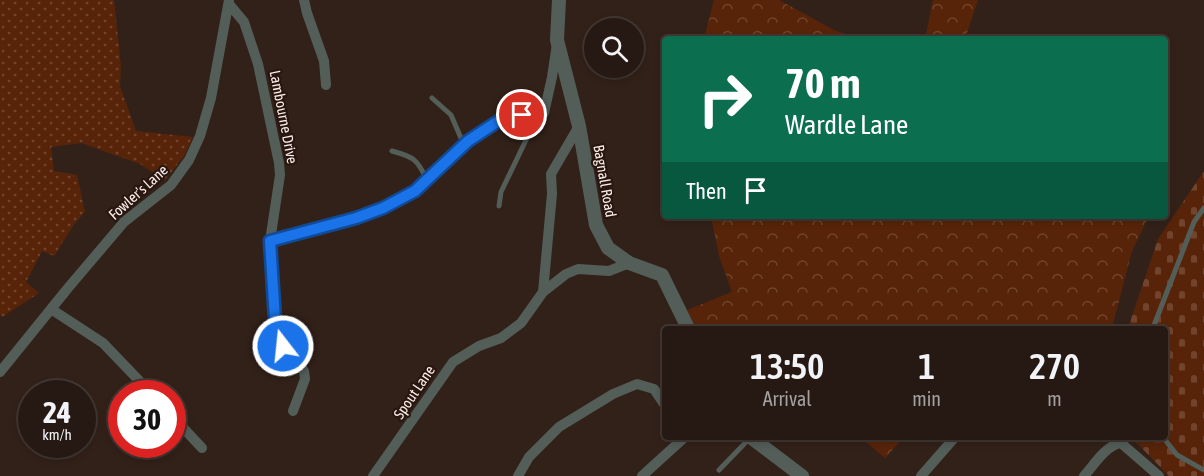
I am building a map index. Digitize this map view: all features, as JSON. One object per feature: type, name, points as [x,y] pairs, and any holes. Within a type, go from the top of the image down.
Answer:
[{"type":"street","points":[[304,0],[324,61],[326,85]]},
{"type":"street","name":"Bagnall Road","points":[[559,0],[557,40],[579,126],[596,225],[608,248],[629,263],[662,274],[687,326]]},
{"type":"street","name":"Lambourne Drive","points":[[229,2],[244,22],[258,64],[278,154],[280,175],[270,241],[275,319],[283,346],[304,371],[305,379],[293,411]]},
{"type":"street","name":"Fowler's Lane","points":[[0,372],[124,222],[171,185],[189,160],[200,136],[211,98],[229,2]]},
{"type":"street","points":[[270,241],[356,218],[383,208],[415,191],[464,145],[506,116],[544,113],[557,40]]},
{"type":"street","points":[[543,292],[552,194],[551,174],[579,126]]},
{"type":"street","name":"Spout Lane","points":[[373,476],[453,362],[479,346],[501,338],[521,323],[543,292],[566,274],[578,269],[609,271],[629,263]]},
{"type":"street","points":[[51,309],[104,343],[139,380]]},
{"type":"street","points":[[518,476],[529,457],[559,427],[613,394],[637,384],[654,389],[662,401]]},
{"type":"street","points":[[186,431],[202,448]]},
{"type":"street","points":[[642,476],[682,440]]},
{"type":"street","points":[[753,440],[802,476]]},
{"type":"street","points":[[922,475],[953,440]]},
{"type":"street","points":[[1084,476],[1107,450],[1114,444],[1121,443],[1159,476]]},
{"type":"lane","points":[[432,98],[451,115],[464,145]]},
{"type":"lane","points":[[499,206],[501,192],[539,114]]},
{"type":"lane","points":[[392,151],[411,156],[419,163],[427,180]]},
{"type":"lane","points":[[1153,326],[1194,222],[1204,208]]},
{"type":"lane","points":[[719,470],[746,440]]},
{"type":"lane","points":[[1165,440],[1177,455],[1204,470]]},
{"type":"green space","points":[[0,0],[114,0],[121,66],[120,86],[136,131],[193,137],[184,156],[165,180],[140,164],[81,143],[51,147],[54,171],[77,175],[85,212],[75,223],[54,256],[42,251],[26,282],[39,293],[2,317],[0,314]]},
{"type":"green space","points":[[714,0],[779,0],[834,30],[850,36],[705,36]]},
{"type":"green space","points":[[933,0],[978,0],[966,36],[926,36]]},
{"type":"green space","points":[[1204,171],[1204,476],[1169,476],[1134,440],[1168,440],[1168,326],[1129,326],[1158,239]]},
{"type":"green space","points":[[712,219],[1148,219],[1132,251],[1113,326],[1010,326],[1008,324],[1006,326],[695,326],[687,310],[732,292],[719,256]]},
{"type":"green space","points":[[864,440],[901,440],[885,458]]},
{"type":"route","points":[[283,346],[275,319],[270,241],[356,218],[383,208],[415,191],[468,141],[506,116],[522,115]]}]
